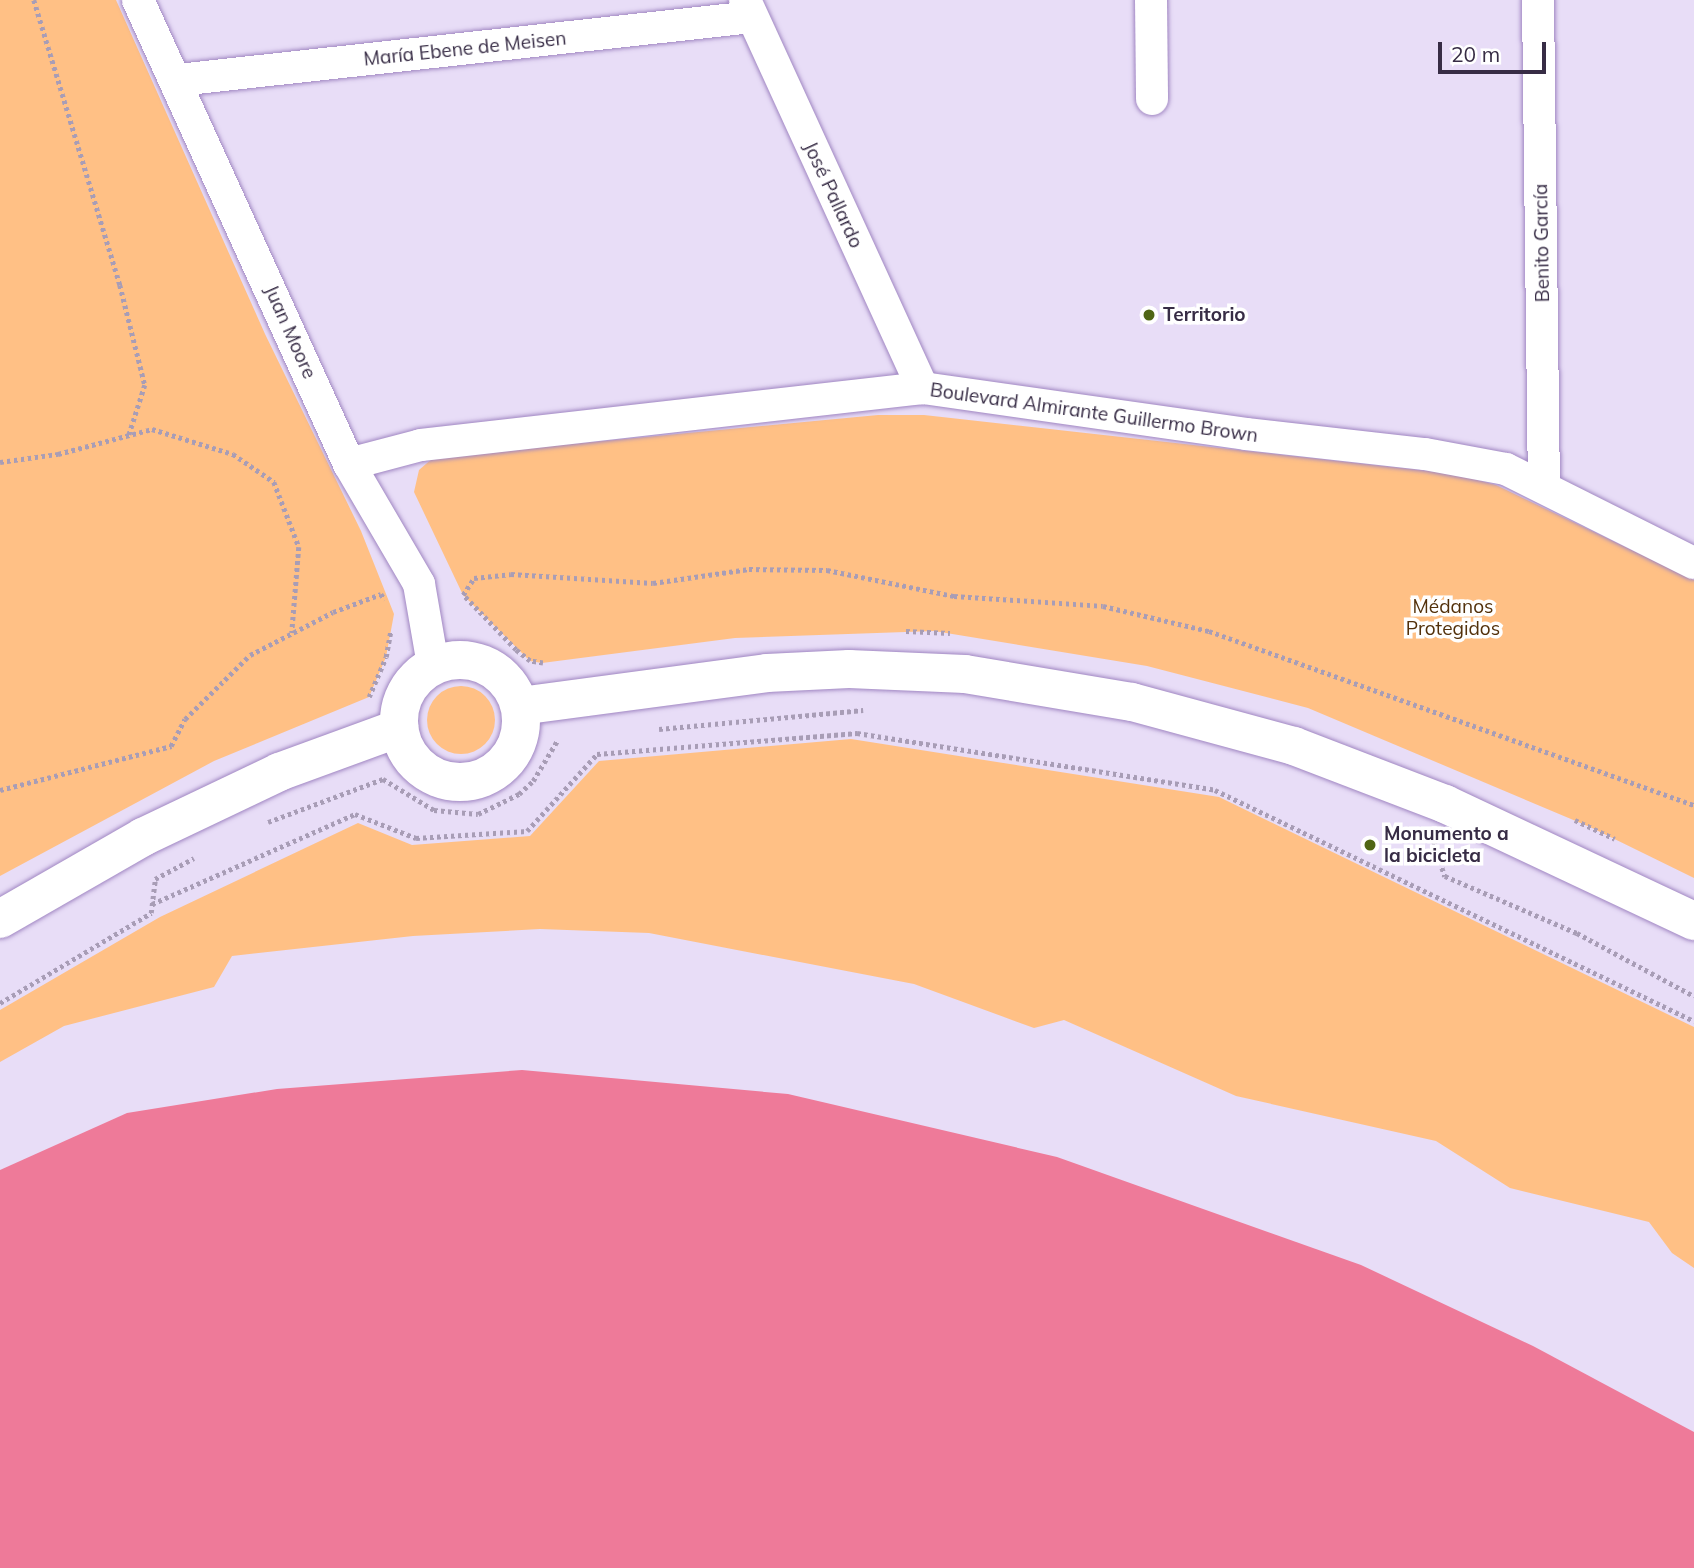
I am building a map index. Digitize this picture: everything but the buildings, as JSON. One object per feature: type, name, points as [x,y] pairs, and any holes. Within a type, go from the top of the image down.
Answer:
[{"type":"main road","points":[[452,659],[487,665],[513,689],[520,706],[517,745],[491,775],[472,782],[432,776],[416,764],[399,728],[406,691],[433,664],[452,659]]},
{"type":"main road","points":[[520,706],[767,673],[849,669],[965,674],[1132,702],[1294,746],[1445,804],[1694,921]]},
{"type":"main road","points":[[0,919],[168,825],[279,772],[399,728]]},
{"type":"street","name":"Juan Moore","points":[[138,0],[178,80],[349,464],[419,584],[433,664]]},
{"type":"street","points":[[1152,0],[1152,99]]},
{"type":"street","name":"Benito García","points":[[1538,0],[1545,487]]},
{"type":"street","name":"María Ebene de Meisen","points":[[178,80],[749,8]]},
{"type":"street","name":"José Pallardo","points":[[749,8],[923,388]]},
{"type":"street","name":"Boulevard Almirante Guillermo Brown","points":[[349,464],[421,444],[923,388],[1470,461],[1506,469],[1694,563]]},
{"type":"path","points":[[34,0],[120,285],[145,385],[129,435]]},
{"type":"path","points":[[0,463],[152,429],[233,454],[274,482],[299,547],[292,634]]},
{"type":"path","points":[[463,595],[474,578],[499,576],[653,583],[749,569],[827,570],[954,596],[1103,606],[1209,631],[1343,676],[1694,805]]},
{"type":"path","points":[[0,790],[171,746],[185,719],[250,655],[381,594],[388,604]]},
{"type":"path","points":[[647,730],[872,709]]},
{"type":"path","points":[[152,904],[355,814],[416,838],[527,831],[597,754],[857,733],[1215,790],[1694,1021]]},
{"type":"path","points":[[258,826],[383,779],[434,810],[478,814],[519,794],[533,781],[553,741],[566,740]]},
{"type":"path","points":[[1422,837],[1435,842],[1445,876],[1577,933],[1694,996]]},
{"type":"path","points":[[0,1003],[152,913],[155,879],[200,854]]},
{"type":"green space","points":[[0,0],[116,0],[265,334],[361,531],[394,614],[386,657],[369,697],[214,761],[0,876]]},
{"type":"green space","name":"Médanos Protegidos","points":[[878,415],[924,415],[1455,474],[1496,485],[1694,580],[1694,878],[1590,827],[1308,708],[1147,666],[934,631],[735,638],[542,663],[530,661],[463,595],[414,492],[419,470],[434,457]]},
{"type":"green space","points":[[461,686],[474,688],[485,696],[493,707],[493,733],[485,744],[474,752],[461,754],[448,752],[437,744],[429,733],[427,720],[429,707],[437,696],[448,688]]},
{"type":"green space","points":[[851,739],[1219,797],[1694,1027],[1694,1268],[1672,1253],[1649,1222],[1510,1188],[1436,1141],[1236,1096],[1064,1020],[1034,1028],[914,984],[649,933],[540,929],[413,936],[232,956],[214,987],[64,1026],[0,1062],[0,1010],[160,917],[358,823],[412,845],[530,836],[599,761]]},
{"type":"shaded area","points":[[522,1070],[788,1094],[1057,1157],[1361,1265],[1533,1346],[1694,1432],[1694,1568],[0,1568],[0,1170],[127,1113],[277,1089]]},
{"type":"place","name":"Territorio","points":[[1149,315]]},
{"type":"place","name":"Monumento a la bicicleta","points":[[1370,845]]}]
